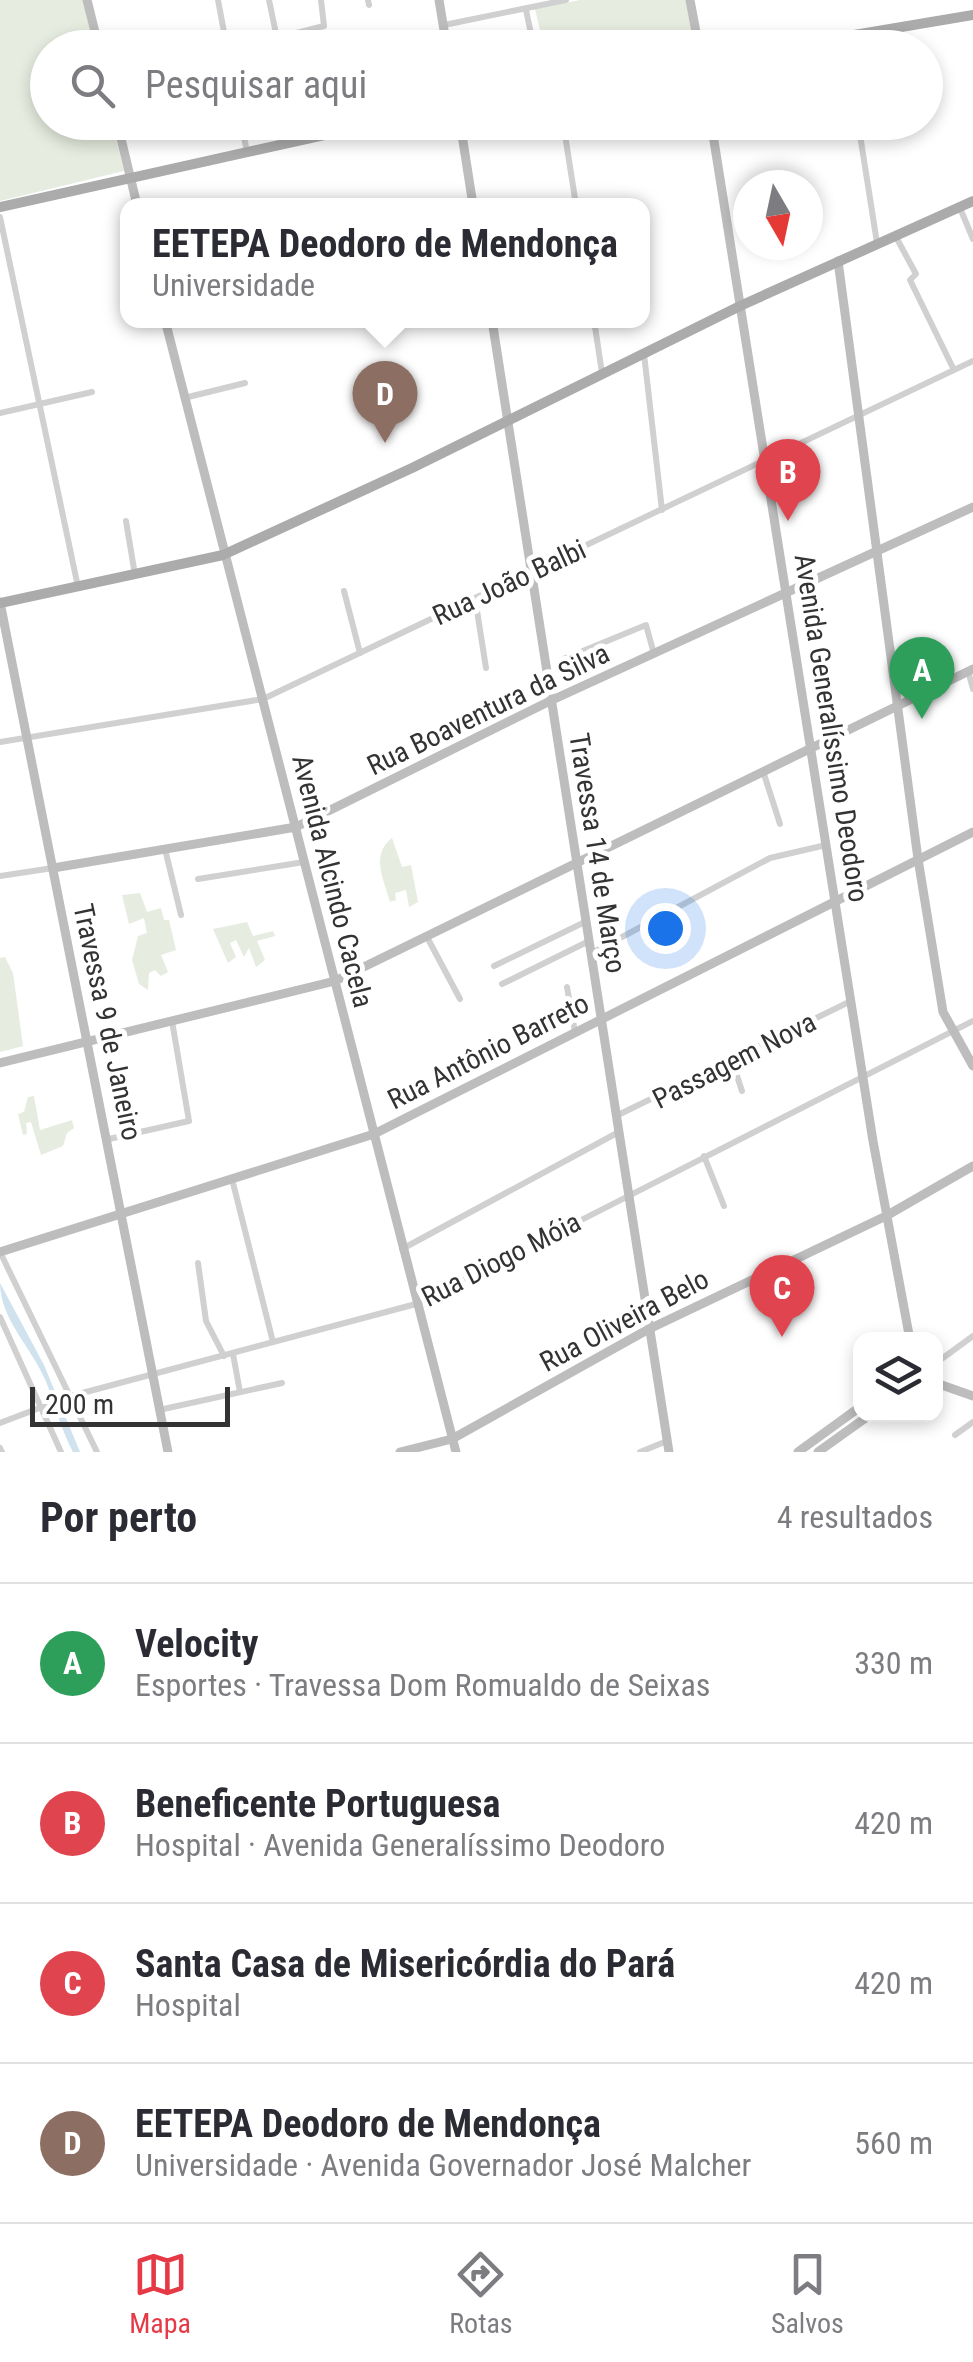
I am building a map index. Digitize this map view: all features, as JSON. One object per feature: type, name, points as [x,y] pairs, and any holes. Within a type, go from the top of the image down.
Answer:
[{"type":"main road","points":[[904,30],[973,15]]},
{"type":"main road","points":[[0,207],[303,140]]},
{"type":"main road","points":[[0,603],[223,556],[740,306],[973,201]]},
{"type":"street","points":[[87,0],[94,30]]},
{"type":"street","points":[[218,0],[224,30]]},
{"type":"street","points":[[269,0],[276,30]]},
{"type":"street","points":[[309,30],[324,26],[321,0]]},
{"type":"street","points":[[440,0],[445,30]]},
{"type":"street","points":[[444,25],[566,0]]},
{"type":"street","points":[[690,0],[695,30]]},
{"type":"street","points":[[526,9],[530,30]]},
{"type":"street","points":[[121,140],[135,198]]},
{"type":"street","points":[[245,140],[247,152]]},
{"type":"street","points":[[463,140],[472,198]]},
{"type":"street","points":[[567,140],[575,198]]},
{"type":"street","name":"Avenida Generalíssimo Deodoro","points":[[714,140],[886,1216],[908,1332]]},
{"type":"street","points":[[861,140],[878,243]]},
{"type":"street","points":[[960,207],[973,239]]},
{"type":"street","points":[[0,217],[78,588]]},
{"type":"street","points":[[895,236],[916,274],[910,280],[954,370]]},
{"type":"street","points":[[838,261],[918,859],[943,1012],[973,1066]]},
{"type":"street","name":"Avenida Alcindo Cacela","points":[[167,328],[374,1134],[400,1250],[456,1452]]},
{"type":"street","name":"Travessa 14 de Março","points":[[493,328],[550,701],[580,863],[614,1117],[668,1446]]},
{"type":"street","points":[[595,328],[602,374]]},
{"type":"street","points":[[644,354],[662,510]]},
{"type":"street","name":"Rua João Balbi","points":[[0,742],[263,700],[973,361]]},
{"type":"street","points":[[184,398],[245,383]]},
{"type":"street","points":[[0,413],[92,392]]},
{"type":"street","name":"Rua Boaventura da Silva","points":[[0,876],[296,827],[550,701],[973,507]]},
{"type":"street","points":[[126,521],[136,576]]},
{"type":"street","points":[[344,591],[360,653]]},
{"type":"street","points":[[475,598],[486,668]]},
{"type":"street","name":"Travessa 9 de Janeiro","points":[[0,603],[124,1212],[168,1452]]},
{"type":"street","points":[[561,660],[646,625],[654,654]]},
{"type":"street","points":[[0,1063],[335,981],[971,670],[973,689]]},
{"type":"street","points":[[763,772],[780,824]]},
{"type":"street","name":"Rua Antônio Barreto","points":[[0,1252],[374,1134],[973,832]]},
{"type":"street","points":[[592,952],[770,858],[827,845]]},
{"type":"street","points":[[165,849],[182,915]]},
{"type":"street","points":[[198,879],[305,862]]},
{"type":"street","points":[[494,966],[588,920]]},
{"type":"street","points":[[427,937],[460,1000]]},
{"type":"street","points":[[502,984],[590,940]]},
{"type":"street","points":[[567,987],[575,1032]]},
{"type":"street","name":"Passagem Nova","points":[[614,1117],[852,1000]]},
{"type":"street","points":[[108,1140],[190,1121],[171,1020]]},
{"type":"street","name":"Rua Diogo Móia","points":[[0,1423],[70,1397],[416,1304],[973,1022]]},
{"type":"street","points":[[732,1061],[742,1092]]},
{"type":"street","points":[[400,1250],[617,1133]]},
{"type":"street","points":[[704,1156],[724,1206]]},
{"type":"street","name":"Rua Oliveira Belo","points":[[400,1452],[452,1439],[648,1330],[886,1216],[973,1166]]},
{"type":"street","points":[[232,1178],[273,1342]]},
{"type":"street","points":[[0,1252],[97,1452]]},
{"type":"street","points":[[198,1264],[206,1321],[228,1355],[240,1392]]},
{"type":"street","points":[[0,1317],[2,1329],[61,1452]]},
{"type":"street","points":[[943,1358],[973,1336]]},
{"type":"street","points":[[159,1410],[282,1383]]},
{"type":"street","points":[[943,1386],[973,1396]]},
{"type":"street","points":[[798,1452],[853,1413]]},
{"type":"street","points":[[818,1452],[860,1422]]},
{"type":"street","points":[[955,1435],[973,1422]]},
{"type":"street","points":[[640,1452],[668,1446]]},
{"type":"shaded area","points":[[0,0],[83,0],[90,30],[30,30],[30,140],[116,140],[124,171],[0,201]]},
{"type":"shaded area","points":[[580,0],[686,0],[692,30],[540,30],[535,9]]},
{"type":"shaded area","points":[[392,838],[402,867],[411,865],[418,902],[409,907],[406,890],[395,893],[396,900],[390,902],[382,876],[382,852]]},
{"type":"shaded area","points":[[140,893],[147,912],[161,908],[164,920],[169,920],[176,950],[161,955],[168,972],[161,976],[155,970],[149,973],[148,990],[139,984],[132,960],[138,936],[147,933],[144,918],[129,924],[122,895]]},
{"type":"shaded area","points":[[247,922],[253,936],[273,931],[275,936],[257,941],[265,960],[256,967],[249,948],[244,957],[236,940],[230,943],[236,957],[228,963],[213,929]]},
{"type":"shaded area","points":[[5,957],[13,973],[23,1046],[0,1052],[0,958]]},
{"type":"shaded area","points":[[34,1096],[40,1130],[72,1120],[74,1128],[67,1133],[63,1146],[41,1155],[31,1122],[26,1123],[27,1134],[23,1135],[18,1114],[24,1112],[28,1097]]},
{"type":"water","points":[[0,1283],[44,1365],[80,1452],[73,1452],[41,1371],[11,1322]]},
{"type":"place","name":"EETEPA Deodoro de Mendonça","points":[[385,443]]},
{"type":"place","name":"Beneficente Portuguesa","points":[[788,521]]},
{"type":"place","name":"Velocity","points":[[922,719]]},
{"type":"place","name":"Santa Casa de Misericórdia do Pará","points":[[782,1337]]}]
